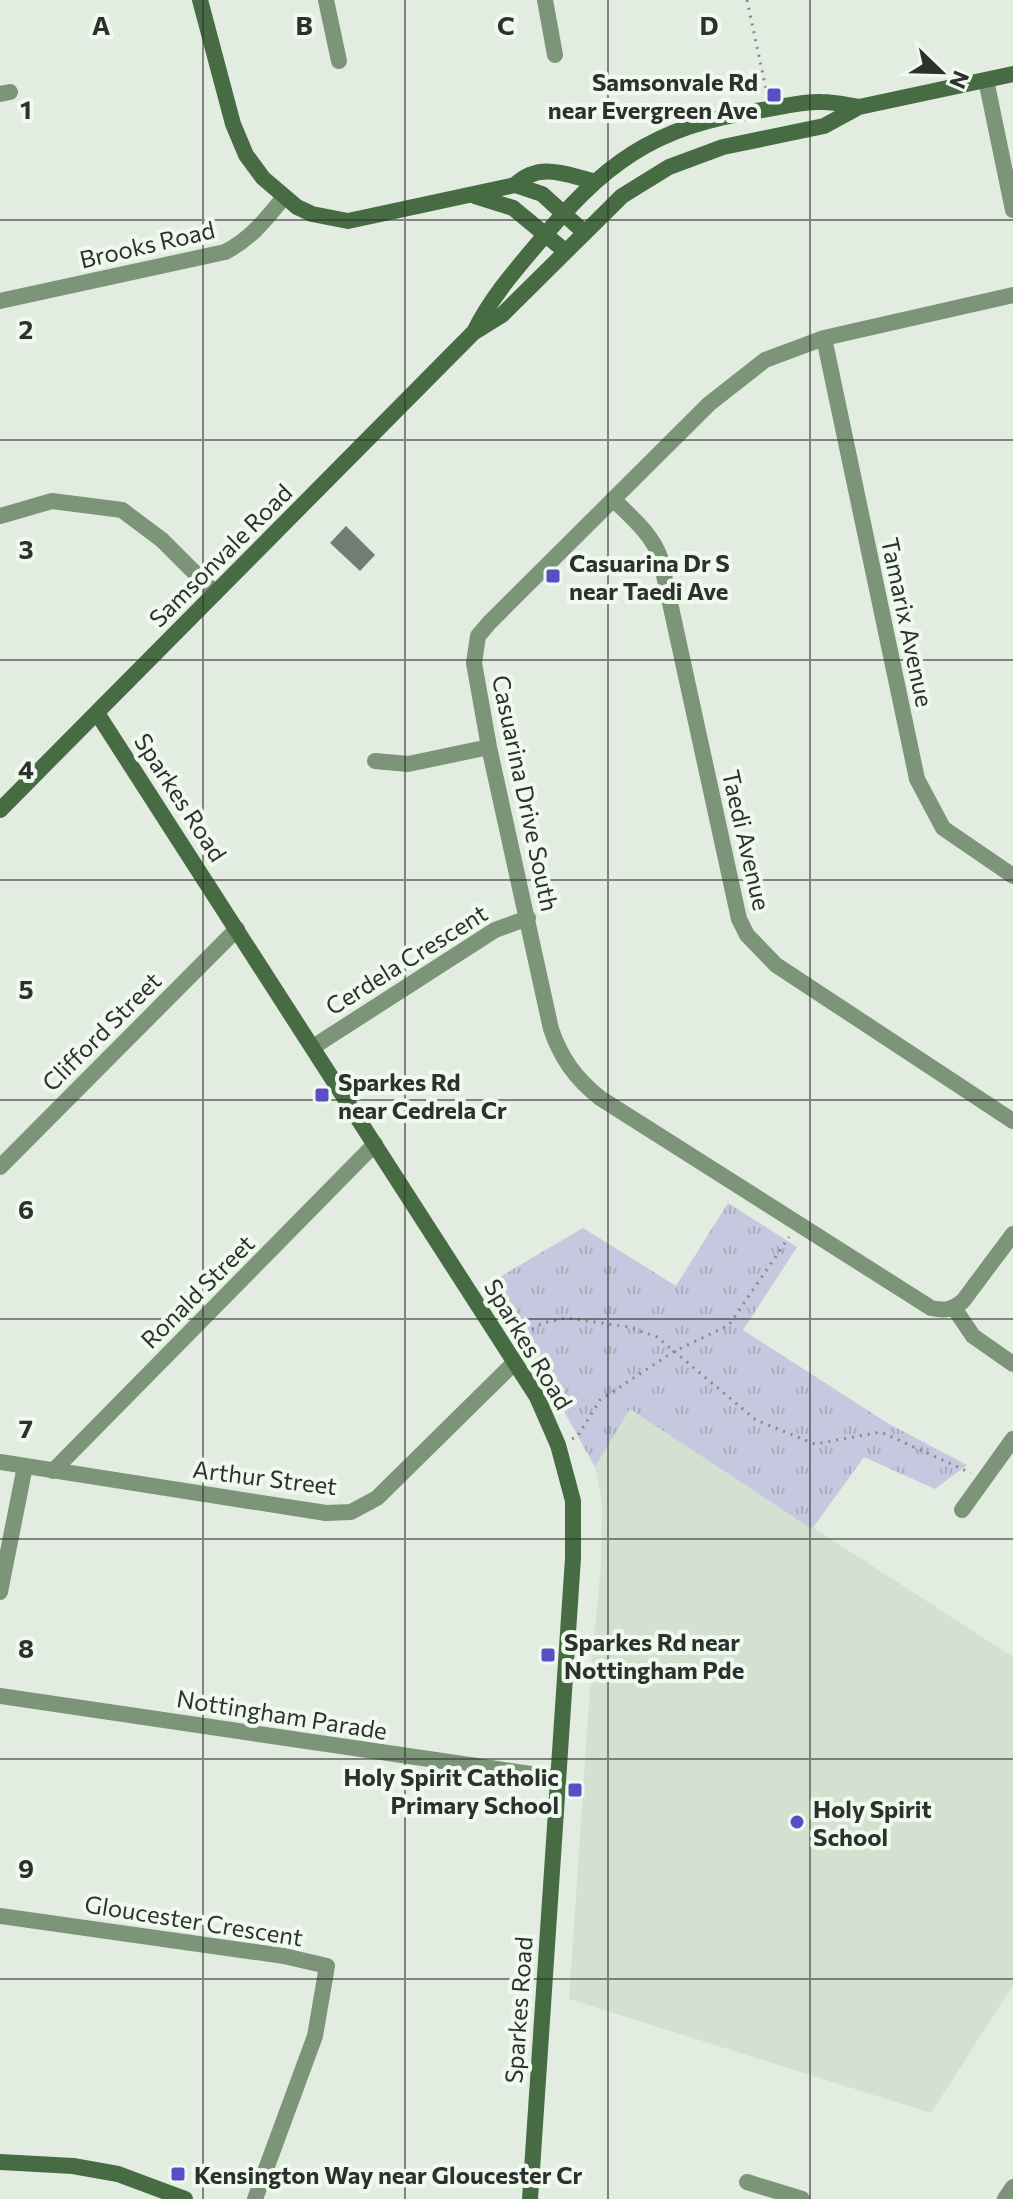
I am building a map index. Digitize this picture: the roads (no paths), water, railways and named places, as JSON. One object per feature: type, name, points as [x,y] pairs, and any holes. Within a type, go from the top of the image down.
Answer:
[{"type":"street","points":[[200,0],[233,124],[246,155],[263,178],[284,197],[312,214],[348,221],[515,185],[533,189],[584,232]]},
{"type":"street","points":[[326,0],[339,61]]},
{"type":"street","points":[[545,0],[555,55]]},
{"type":"street","name":"Samsonvale Road","points":[[0,810],[473,333],[502,315],[622,196],[669,167],[723,147],[824,126],[859,107],[1013,74]]},
{"type":"street","points":[[986,80],[1013,210]]},
{"type":"street","name":"Samsonvale Road","points":[[473,333],[490,301],[564,212],[593,181],[627,156],[673,132],[717,118],[821,102],[859,107]]},
{"type":"street","points":[[515,185],[527,174],[550,171],[593,181]]},
{"type":"street","points":[[474,196],[504,204],[546,233],[565,251]]},
{"type":"street","name":"Brooks Road","points":[[0,301],[225,252],[240,245],[258,230],[284,197]]},
{"type":"street","name":"Casuarina Drive South","points":[[954,1308],[943,1311],[922,1304],[600,1098],[582,1083],[559,1052],[551,1029],[489,747],[474,663],[478,636],[709,404],[765,360],[824,338],[1013,295]]},
{"type":"street","name":"Tamarix Avenue","points":[[824,338],[917,779],[943,828],[1013,876]]},
{"type":"street","name":"Taedi Avenue","points":[[613,499],[655,543],[660,557],[739,919],[747,935],[776,965],[1013,1121]]},
{"type":"street","points":[[0,516],[52,501],[122,510],[162,540],[215,593]]},
{"type":"street","name":"Sparkes Road","points":[[97,713],[504,1344],[537,1397],[558,1445],[573,1501],[573,1558],[530,2199]]},
{"type":"street","points":[[375,761],[408,764],[489,747]]},
{"type":"street","name":"Cerdela Crescent","points":[[313,1047],[495,930],[528,918]]},
{"type":"street","name":"Clifford Street","points":[[0,1167],[237,929]]},
{"type":"street","name":"Ronald Street","points":[[53,1471],[375,1144]]},
{"type":"street","points":[[1013,1234],[971,1292],[954,1308],[973,1336],[1013,1364]]},
{"type":"street","name":"Arthur Street","points":[[0,1462],[326,1513],[351,1512],[377,1498],[515,1362]]},
{"type":"street","points":[[962,1510],[1013,1439]]},
{"type":"street","points":[[0,1592],[25,1466]]},
{"type":"street","name":"Nottingham Parade","points":[[0,1696],[558,1778]]},
{"type":"street","name":"Gloucester Crescent","points":[[0,1916],[268,1954],[327,1966],[315,2036],[255,2199]]},
{"type":"street","points":[[0,2162],[73,2166],[118,2174],[185,2199]]},
{"type":"street","points":[[747,2182],[802,2199]]},
{"type":"street","points":[[1005,2199],[1013,2187]]},
{"type":"place","name":"Samsonvale Rd near Evergreen Ave","points":[[774,95]]},
{"type":"place","name":"Casuarina Dr S near Taedi Ave","points":[[553,576]]},
{"type":"place","name":"Sparkes Rd near Cedrela Cr","points":[[322,1095]]},
{"type":"place","name":"Sparkes Rd near Nottingham Pde","points":[[548,1655]]},
{"type":"place","name":"Holy Spirit Catholic Primary School","points":[[575,1790]]},
{"type":"place","name":"Holy Spirit School","points":[[797,1822]]},
{"type":"place","name":"Kensington Way near Gloucester Cr","points":[[178,2174]]}]
